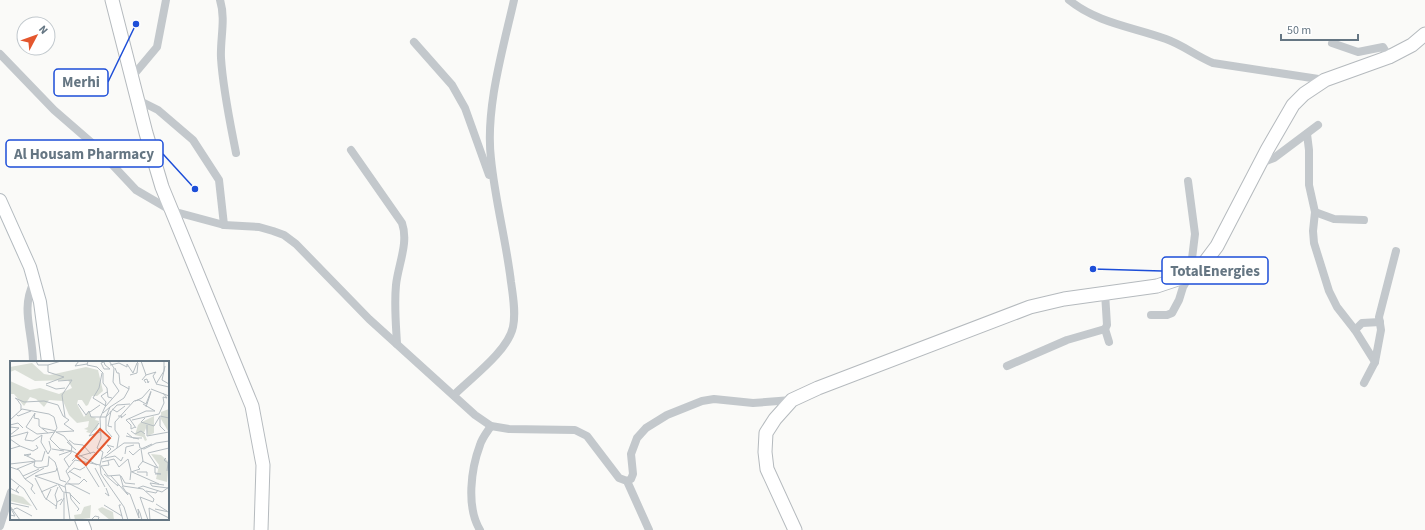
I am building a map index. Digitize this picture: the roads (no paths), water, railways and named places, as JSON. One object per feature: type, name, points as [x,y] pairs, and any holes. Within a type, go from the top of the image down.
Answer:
[{"type":"main road","points":[[112,0],[160,181],[252,406],[263,465],[261,530]]},
{"type":"main road","points":[[795,530],[767,469],[765,452],[766,433],[774,419],[792,400],[818,388],[1030,307],[1105,293],[1157,286],[1190,276],[1202,266],[1217,246],[1260,163],[1293,105],[1304,94],[1325,80],[1388,57],[1412,45],[1425,34]]},
{"type":"main road","points":[[0,200],[30,267],[44,321],[48,361]]},
{"type":"main road","points":[[82,520],[86,530]]},
{"type":"street","points":[[132,78],[157,47],[166,0]]},
{"type":"street","points":[[220,0],[223,18],[221,56],[222,74],[236,153]]},
{"type":"street","points":[[454,395],[506,342],[513,326],[514,299],[509,260],[496,198],[490,136],[500,61],[514,0]]},
{"type":"street","points":[[1069,0],[1091,15],[1184,46],[1201,58],[1213,64],[1325,80]]},
{"type":"street","points":[[414,42],[452,86],[465,108],[478,140],[496,198]]},
{"type":"street","points":[[1332,43],[1358,52],[1383,47],[1388,57]]},
{"type":"street","points":[[0,54],[54,110],[92,143],[136,190],[172,211],[224,225],[259,227],[284,235],[296,244],[368,319],[454,395],[474,415],[491,426],[509,429],[576,430],[587,436],[619,478],[627,481],[648,530]]},
{"type":"street","points":[[138,100],[158,110],[193,140],[219,180],[224,225]]},
{"type":"street","points":[[1260,163],[1274,158],[1318,125]]},
{"type":"street","points":[[1307,134],[1309,150],[1309,185],[1315,212],[1313,231],[1321,268],[1337,307],[1355,330],[1374,362]]},
{"type":"street","points":[[351,150],[402,223],[405,233],[396,285],[395,304],[397,344]]},
{"type":"street","points":[[1151,315],[1172,313],[1179,300],[1183,287],[1190,276],[1195,234],[1188,181]]},
{"type":"street","points":[[1315,212],[1334,218],[1364,220]]},
{"type":"street","points":[[1364,383],[1374,362],[1381,330],[1379,317],[1396,251]]},
{"type":"street","points":[[33,361],[33,349],[26,311],[27,300],[34,282]]},
{"type":"street","points":[[1105,293],[1107,325],[1105,329],[1109,342]]},
{"type":"street","points":[[1355,330],[1362,323],[1380,322]]},
{"type":"street","points":[[1007,366],[1067,340],[1105,329]]},
{"type":"street","points":[[627,481],[631,479],[633,474],[631,454],[637,438],[646,428],[667,415],[702,401],[714,399],[753,403],[792,400]]},
{"type":"street","points":[[480,530],[476,523],[472,506],[475,463],[480,444],[491,426]]},
{"type":"street","points":[[0,526],[10,495]]},
{"type":"place","name":"Merhi","points":[[136,24]]},
{"type":"place","name":"Al Housam Pharmacy","points":[[195,189]]},
{"type":"place","name":"TotalEnergies","points":[[1093,269]]}]
